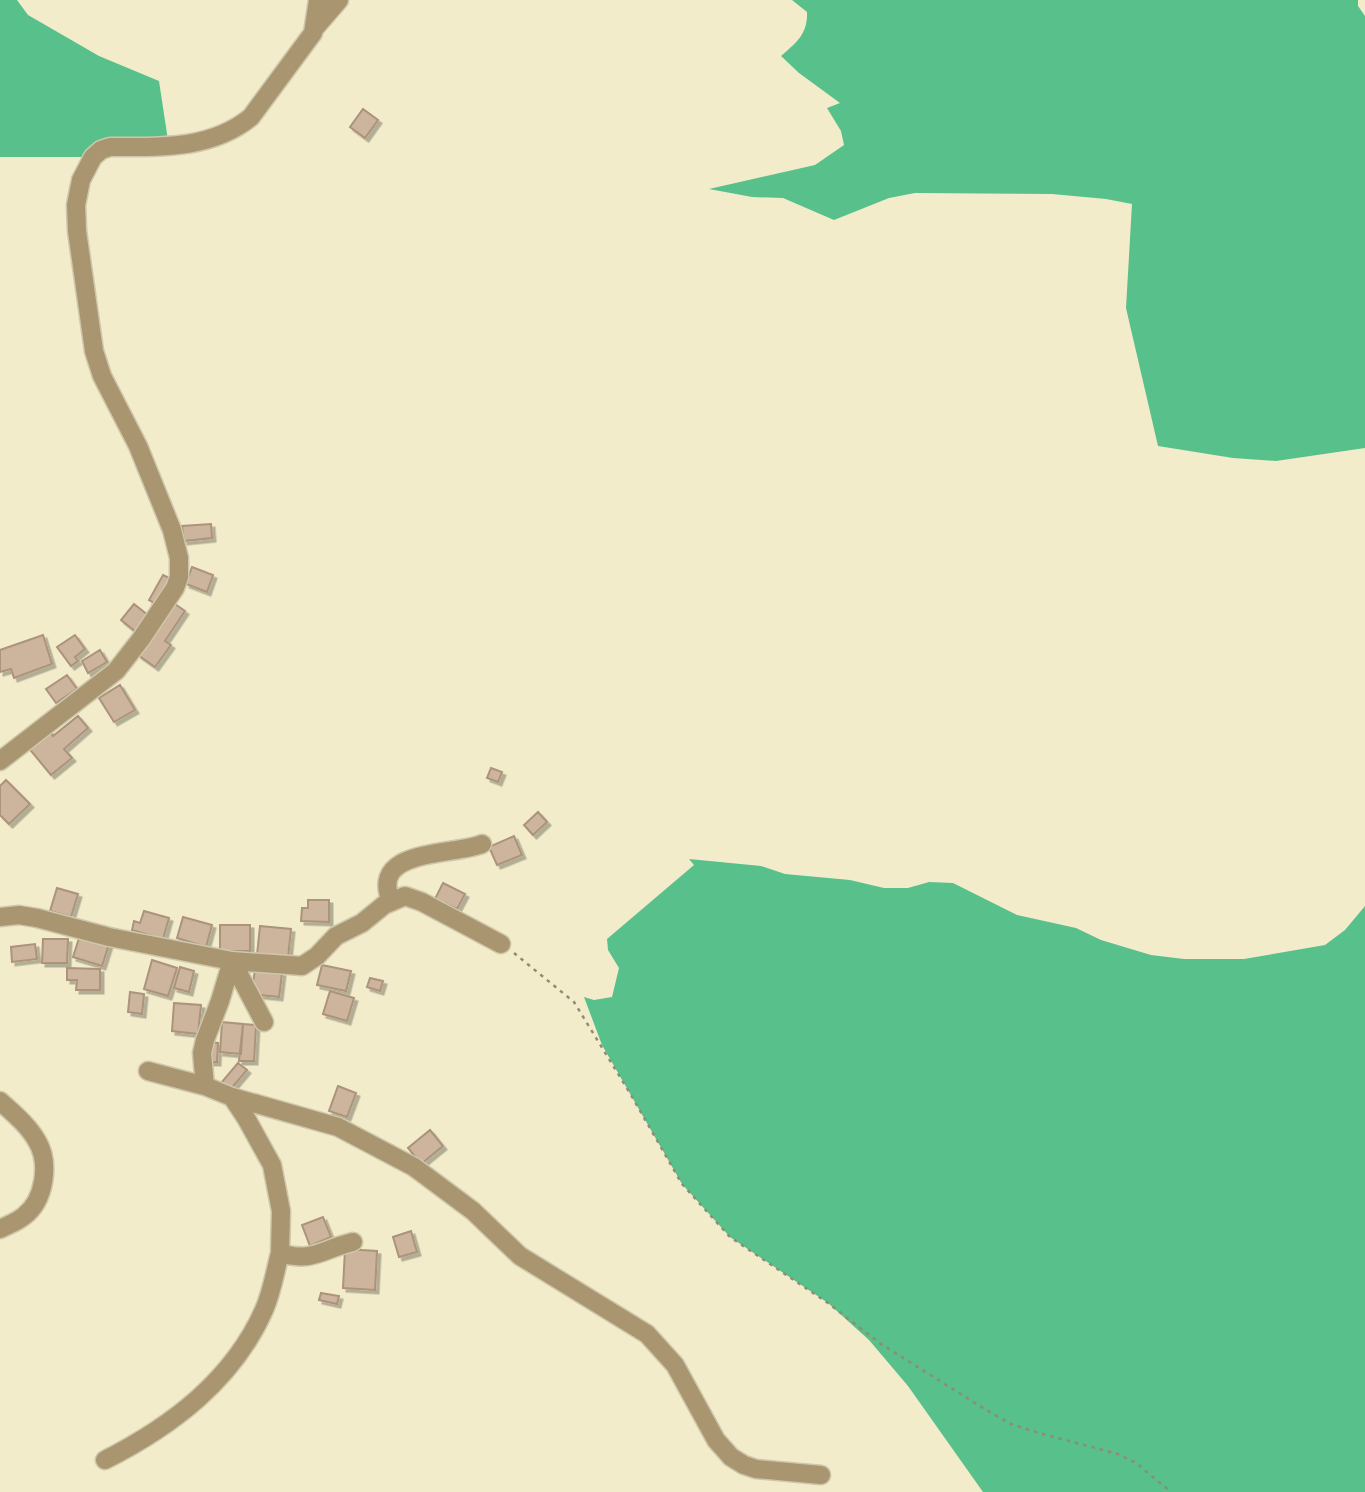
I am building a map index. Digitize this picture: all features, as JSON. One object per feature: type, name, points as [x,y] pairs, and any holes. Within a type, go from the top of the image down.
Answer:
[{"type":"street","points":[[313,31],[318,0]]},
{"type":"street","points":[[0,761],[116,671],[148,629],[175,588],[179,577],[179,558],[160,497],[97,363],[77,231],[76,205],[81,180],[93,157],[101,150],[110,147],[169,146],[202,141],[241,125],[251,117],[313,31],[339,0]]},
{"type":"street","points":[[391,901],[387,881],[405,861],[424,855],[471,849],[482,844]]},
{"type":"street","points":[[0,915],[37,918],[133,942],[232,961],[302,966],[317,956],[336,936],[362,923],[391,901],[405,896],[501,944]]},
{"type":"street","points":[[232,961],[264,1022]]},
{"type":"street","points":[[205,1086],[202,1053],[232,961]]},
{"type":"street","points":[[148,1071],[338,1127],[414,1167],[473,1211],[520,1256],[647,1334],[675,1365],[716,1440],[731,1457],[756,1469],[821,1475]]},
{"type":"street","points":[[105,1460],[145,1440],[177,1418],[219,1378],[263,1311],[280,1253],[281,1211],[272,1165],[232,1097]]},
{"type":"street","points":[[0,1101],[29,1129],[38,1142],[42,1152],[44,1177],[37,1200],[30,1211],[23,1218],[0,1229]]},
{"type":"street","points":[[280,1253],[306,1258],[353,1242]]},
{"type":"path","points":[[501,944],[533,966],[574,1002],[620,1075],[682,1184],[730,1237],[828,1303],[881,1344],[983,1408],[1011,1424],[1118,1454],[1136,1463],[1171,1492]]},
{"type":"green space","points":[[0,0],[17,0],[28,15],[99,56],[159,81],[169,147],[93,157],[0,157]]},
{"type":"green space","points":[[792,0],[1358,0],[1358,6],[1365,16],[1365,448],[1276,461],[1233,458],[1158,446],[1126,308],[1132,204],[1052,194],[915,193],[889,198],[834,220],[783,198],[752,197],[709,189],[815,165],[844,145],[841,131],[827,108],[840,103],[781,56],[800,37],[807,20],[807,12]]},
{"type":"green space","points":[[689,859],[761,866],[785,874],[850,880],[884,888],[908,888],[929,882],[953,883],[1017,915],[1076,928],[1101,940],[1151,955],[1184,959],[1244,959],[1325,945],[1345,930],[1365,906],[1365,1492],[983,1492],[908,1386],[869,1340],[828,1303],[730,1237],[682,1184],[602,1045],[584,997],[594,1000],[612,997],[619,968],[608,950],[607,939],[694,865]]},
{"type":"building","points":[[363,109],[378,120],[365,138],[350,127]]},
{"type":"building","points":[[211,524],[212,538],[184,541],[182,526]]},
{"type":"building","points":[[192,567],[213,575],[207,592],[186,584]]},
{"type":"building","points":[[163,575],[173,580],[158,605],[149,600]]},
{"type":"building","points":[[134,604],[149,616],[136,632],[121,620]]},
{"type":"building","points":[[175,604],[185,611],[165,641],[171,645],[155,667],[138,655]]},
{"type":"building","points":[[43,635],[52,664],[14,678],[11,669],[0,672],[0,650]]},
{"type":"building","points":[[75,635],[85,649],[75,657],[78,661],[71,666],[57,647]]},
{"type":"building","points":[[100,650],[107,662],[88,673],[82,661]]},
{"type":"building","points":[[67,675],[77,689],[56,703],[46,689]]},
{"type":"building","points":[[120,685],[135,710],[114,722],[99,698]]},
{"type":"building","points":[[78,716],[88,728],[64,749],[72,758],[51,775],[27,746],[48,729],[53,736]]},
{"type":"building","points":[[491,768],[502,772],[498,782],[487,778]]},
{"type":"building","points":[[6,780],[30,804],[9,824],[0,815],[0,786]]},
{"type":"building","points":[[538,812],[547,822],[533,835],[524,825]]},
{"type":"building","points":[[514,836],[522,855],[497,865],[489,847]]},
{"type":"building","points":[[443,883],[465,894],[457,909],[435,899]]},
{"type":"building","points":[[57,888],[78,894],[71,917],[50,911]]},
{"type":"building","points":[[308,900],[329,900],[329,922],[301,921],[302,908],[308,908]]},
{"type":"building","points":[[144,911],[169,918],[163,939],[132,930],[134,921],[140,923]]},
{"type":"building","points":[[183,917],[212,925],[206,947],[177,938]]},
{"type":"building","points":[[220,925],[250,925],[250,951],[220,951]]},
{"type":"building","points":[[260,926],[291,929],[288,958],[257,955]]},
{"type":"building","points":[[80,935],[109,944],[102,966],[73,957]]},
{"type":"building","points":[[43,939],[68,939],[67,963],[42,963]]},
{"type":"building","points":[[35,944],[37,959],[12,962],[11,947]]},
{"type":"building","points":[[152,960],[177,968],[168,996],[144,989]]},
{"type":"building","points":[[322,965],[351,971],[346,991],[317,985]]},
{"type":"building","points":[[180,967],[194,971],[189,992],[174,988]]},
{"type":"building","points":[[67,968],[100,969],[100,990],[76,990],[77,980],[67,980]]},
{"type":"building","points":[[255,970],[282,973],[279,997],[251,994]]},
{"type":"building","points":[[370,978],[383,981],[380,991],[367,987]]},
{"type":"building","points":[[330,991],[354,998],[347,1021],[323,1014]]},
{"type":"building","points":[[130,992],[144,994],[142,1014],[128,1012]]},
{"type":"building","points":[[174,1003],[201,1005],[198,1034],[172,1031]]},
{"type":"building","points":[[222,1022],[243,1024],[241,1054],[220,1052]]},
{"type":"building","points":[[243,1024],[256,1025],[254,1061],[239,1061]]},
{"type":"building","points":[[207,1042],[218,1043],[217,1062],[206,1062]]},
{"type":"building","points":[[238,1063],[247,1070],[230,1090],[221,1083]]},
{"type":"building","points":[[338,1086],[356,1093],[347,1117],[329,1111]]},
{"type":"building","points":[[430,1130],[443,1146],[421,1164],[408,1148]]},
{"type":"building","points":[[323,1217],[331,1237],[310,1246],[302,1225]]},
{"type":"building","points":[[411,1231],[417,1252],[399,1257],[393,1237]]},
{"type":"building","points":[[345,1249],[377,1251],[375,1290],[343,1288]]},
{"type":"building","points":[[321,1293],[339,1296],[337,1304],[319,1300]]}]
